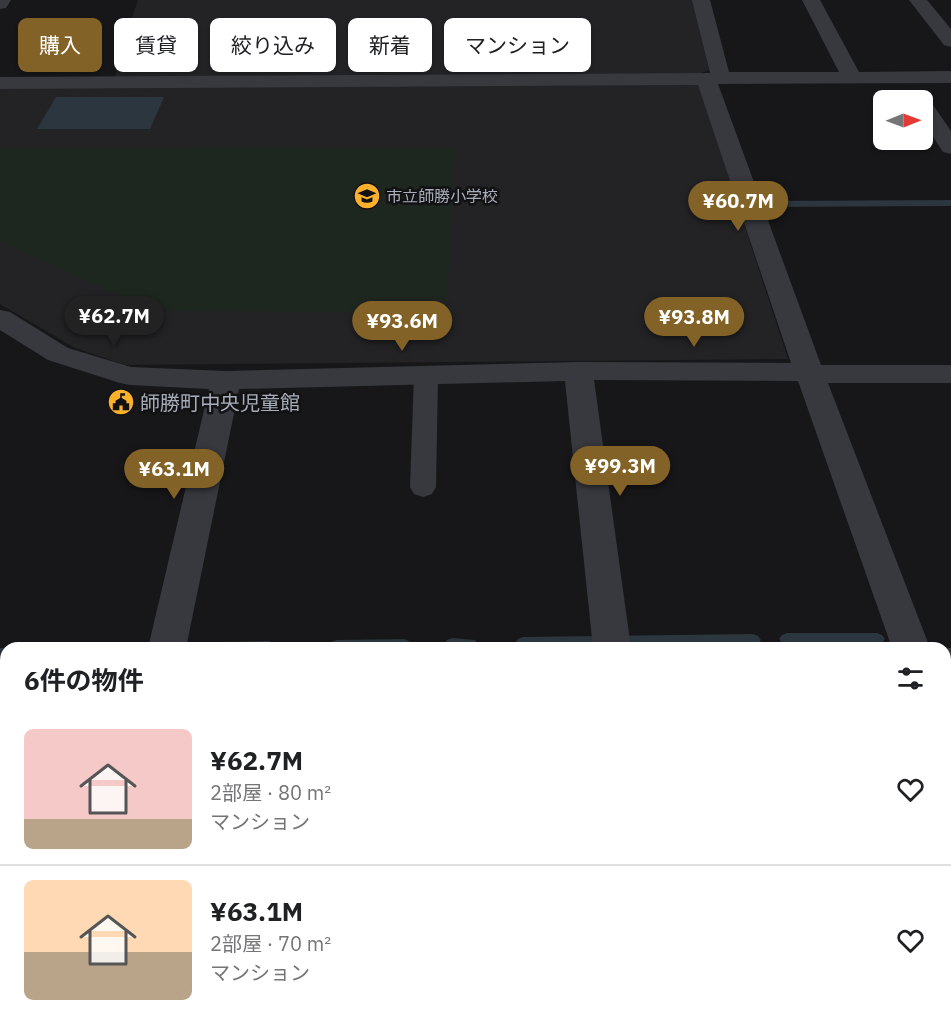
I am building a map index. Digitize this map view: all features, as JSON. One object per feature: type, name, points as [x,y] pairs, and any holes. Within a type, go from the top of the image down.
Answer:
[{"type":"street","points":[[701,0],[714,78],[809,373],[909,642]]},
{"type":"street","points":[[811,0],[852,78]]},
{"type":"street","points":[[918,0],[951,41]]},
{"type":"street","points":[[906,77],[915,90]]},
{"type":"street","points":[[0,83],[951,77]]},
{"type":"street","points":[[933,118],[951,147]]},
{"type":"street","points":[[0,318],[58,354],[130,376],[226,380],[578,372],[951,374]]},
{"type":"street","points":[[578,372],[611,639]]},
{"type":"street","points":[[169,640],[226,380]]},
{"type":"lane","points":[[423,487],[426,375]]},
{"type":"shaded area","points":[[138,0],[693,0],[709,70],[697,75],[115,78],[116,72],[198,72],[198,18],[132,18]]},
{"type":"shaded area","name":"市立師勝小学校","points":[[699,85],[788,359],[125,365],[75,348],[0,304],[0,87]]},
{"type":"shaded area","points":[[56,97],[164,97],[150,129],[37,129]]},
{"type":"shaded area","points":[[455,147],[447,300],[413,299],[403,312],[153,311],[0,241],[0,148]]},
{"type":"waterway","points":[[768,204],[951,203]]},
{"type":"waterway","points":[[787,639],[877,639]]},
{"type":"waterway","points":[[600,642],[753,640]]},
{"type":"place","name":"市立師勝小学校","points":[[367,196]]},
{"type":"place","name":"師勝町中央児童館","points":[[121,402]]}]
